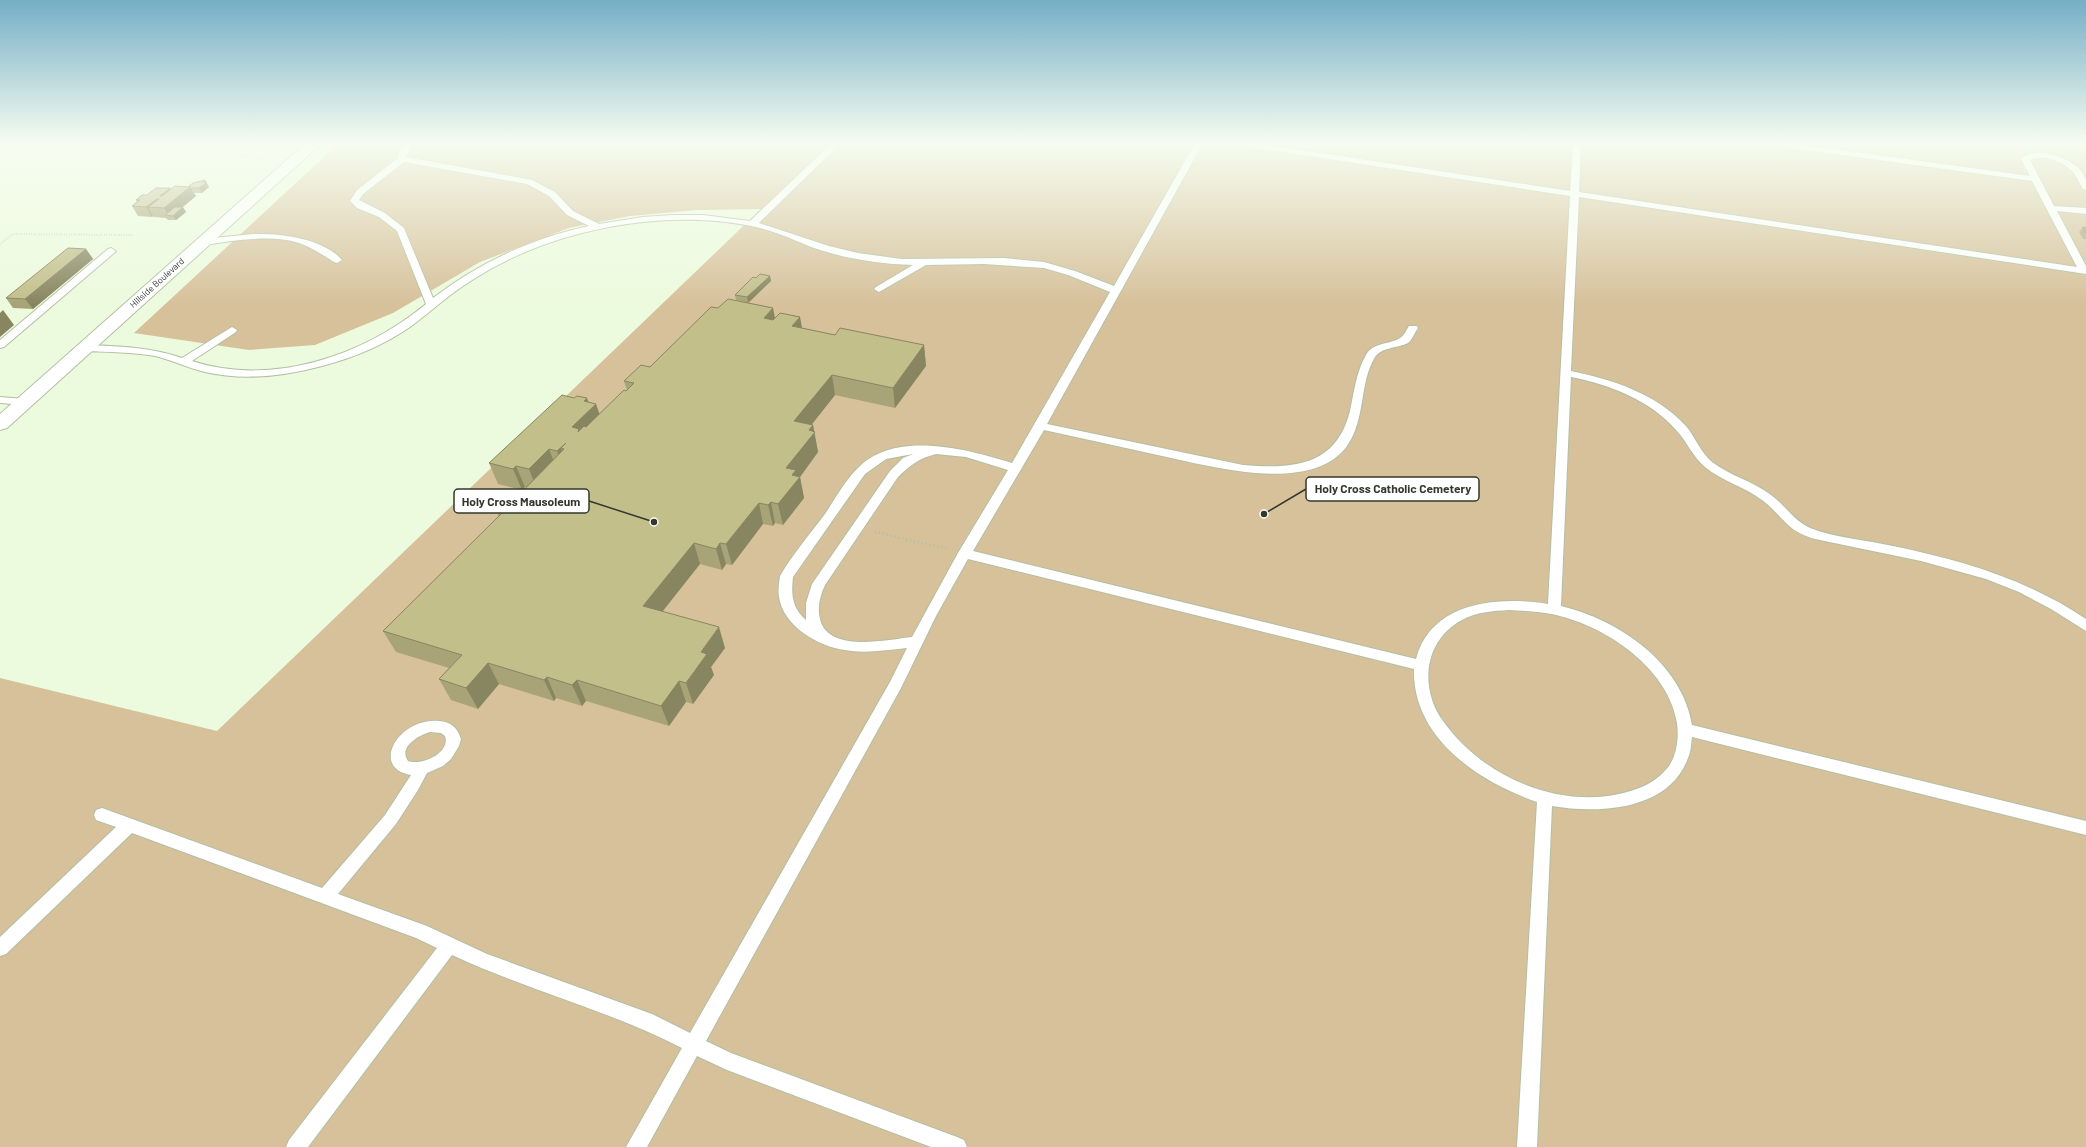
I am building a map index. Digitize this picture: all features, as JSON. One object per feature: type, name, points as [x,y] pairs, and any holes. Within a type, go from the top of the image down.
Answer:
[{"type":"main road","name":"Hillside Boulevard","points":[[0,424],[255,197]]},
{"type":"lane","points":[[357,197],[354,201],[360,206],[382,215],[402,230],[420,283],[431,305]]},
{"type":"lane","points":[[554,197],[570,213],[598,226]]},
{"type":"lane","points":[[752,224],[781,197]]},
{"type":"lane","points":[[638,1143],[896,684],[916,642],[964,553],[1040,426],[1169,197]]},
{"type":"lane","points":[[1554,609],[1574,197]]},
{"type":"lane","points":[[1591,197],[2085,271]]},
{"type":"lane","points":[[2044,197],[2085,271]]},
{"type":"lane","points":[[2050,208],[2086,211]]},
{"type":"lane","points":[[85,348],[142,351],[209,369],[241,373],[275,372],[313,365],[352,353],[383,339],[409,323],[464,281],[502,259],[546,241],[598,226],[633,221],[682,218],[716,219],[752,224],[840,252],[880,260],[923,263],[1030,263],[1069,272],[1116,291]]},
{"type":"lane","points":[[204,242],[260,237],[284,238],[306,243],[337,260]]},
{"type":"lane","points":[[0,344],[111,251]]},
{"type":"lane","points":[[879,289],[923,263]]},
{"type":"lane","points":[[1040,426],[1243,469],[1272,471],[1299,467],[1322,459],[1345,440],[1351,425],[1370,355],[1378,349],[1405,340],[1413,328]]},
{"type":"lane","points":[[183,362],[232,330]]},
{"type":"lane","points":[[1566,373],[1618,386],[1652,404],[1681,427],[1707,463],[1765,497],[1797,528],[1814,535],[1939,560],[1984,572],[2047,601],[2086,626]]},
{"type":"lane","points":[[0,400],[25,402]]},
{"type":"lane","points":[[916,642],[853,646],[823,638],[798,622],[790,611],[785,600],[784,588],[787,576],[795,562],[854,479],[869,464],[896,452],[913,449],[946,448],[1014,468]]},
{"type":"lane","points":[[823,638],[812,619],[812,600],[819,584],[899,468],[914,457],[946,448]]},
{"type":"lane","points":[[964,553],[1420,665]]},
{"type":"lane","points":[[1509,605],[1554,609],[1593,622],[1612,632],[1647,658],[1661,673],[1673,690],[1682,712],[1686,730],[1685,747],[1679,762],[1669,777],[1652,790],[1633,798],[1611,803],[1569,803],[1545,798],[1500,780],[1480,768],[1449,741],[1437,725],[1428,709],[1422,693],[1420,665],[1424,652],[1431,639],[1442,627],[1455,618],[1472,610],[1509,605]]},
{"type":"lane","points":[[1686,730],[2086,828]]},
{"type":"lane","points":[[326,896],[392,819],[415,784],[422,768]]},
{"type":"lane","points":[[1527,1147],[1545,798]]},
{"type":"lane","points":[[102,815],[326,896],[450,944],[482,960],[652,1022],[727,1061],[957,1147]]},
{"type":"lane","points":[[0,948],[129,825]]},
{"type":"lane","points":[[296,1147],[450,944]]},
{"type":"path","points":[[0,244],[13,234],[133,235]]},
{"type":"path","points":[[858,527],[964,553]]},
{"type":"shaded area","points":[[281,197],[2086,197],[2086,1147],[0,1147],[0,678],[217,731],[761,209],[696,210],[630,216],[569,228],[480,262],[393,313],[315,345],[249,350],[134,333]]},
{"type":"building","points":[[140,197],[178,197],[164,208],[148,207],[159,199],[146,207],[132,206],[140,200],[136,200]]},
{"type":"building","points":[[175,207],[183,207],[173,216],[165,215]]},
{"type":"building","points":[[68,248],[86,249],[25,299],[6,298]]},
{"type":"building","points":[[760,274],[770,276],[747,297],[735,295],[753,277],[756,278]]},
{"type":"building","points":[[728,299],[773,308],[764,318],[773,320],[780,313],[800,317],[792,326],[835,335],[840,328],[924,345],[893,388],[832,375],[794,421],[813,425],[809,430],[815,432],[786,468],[796,470],[792,475],[800,477],[778,504],[771,502],[768,505],[759,503],[726,544],[720,543],[716,549],[694,543],[643,606],[719,627],[701,652],[707,654],[686,683],[679,681],[661,706],[577,680],[572,685],[547,677],[544,680],[488,663],[466,688],[439,679],[462,655],[383,631],[505,510],[495,507],[502,499],[512,502],[564,449],[561,448],[566,443],[557,451],[549,449],[529,469],[516,466],[513,469],[489,463],[562,395],[574,398],[577,396],[587,398],[584,401],[596,404],[572,427],[579,429],[578,432],[584,426],[586,427],[624,390],[626,391],[634,383],[624,381],[641,365],[650,367],[711,307],[718,308]]},
{"type":"place","name":"Holy Cross Catholic Cemetery","points":[[1264,514]]},
{"type":"place","name":"Holy Cross Mausoleum","points":[[654,522]]}]
